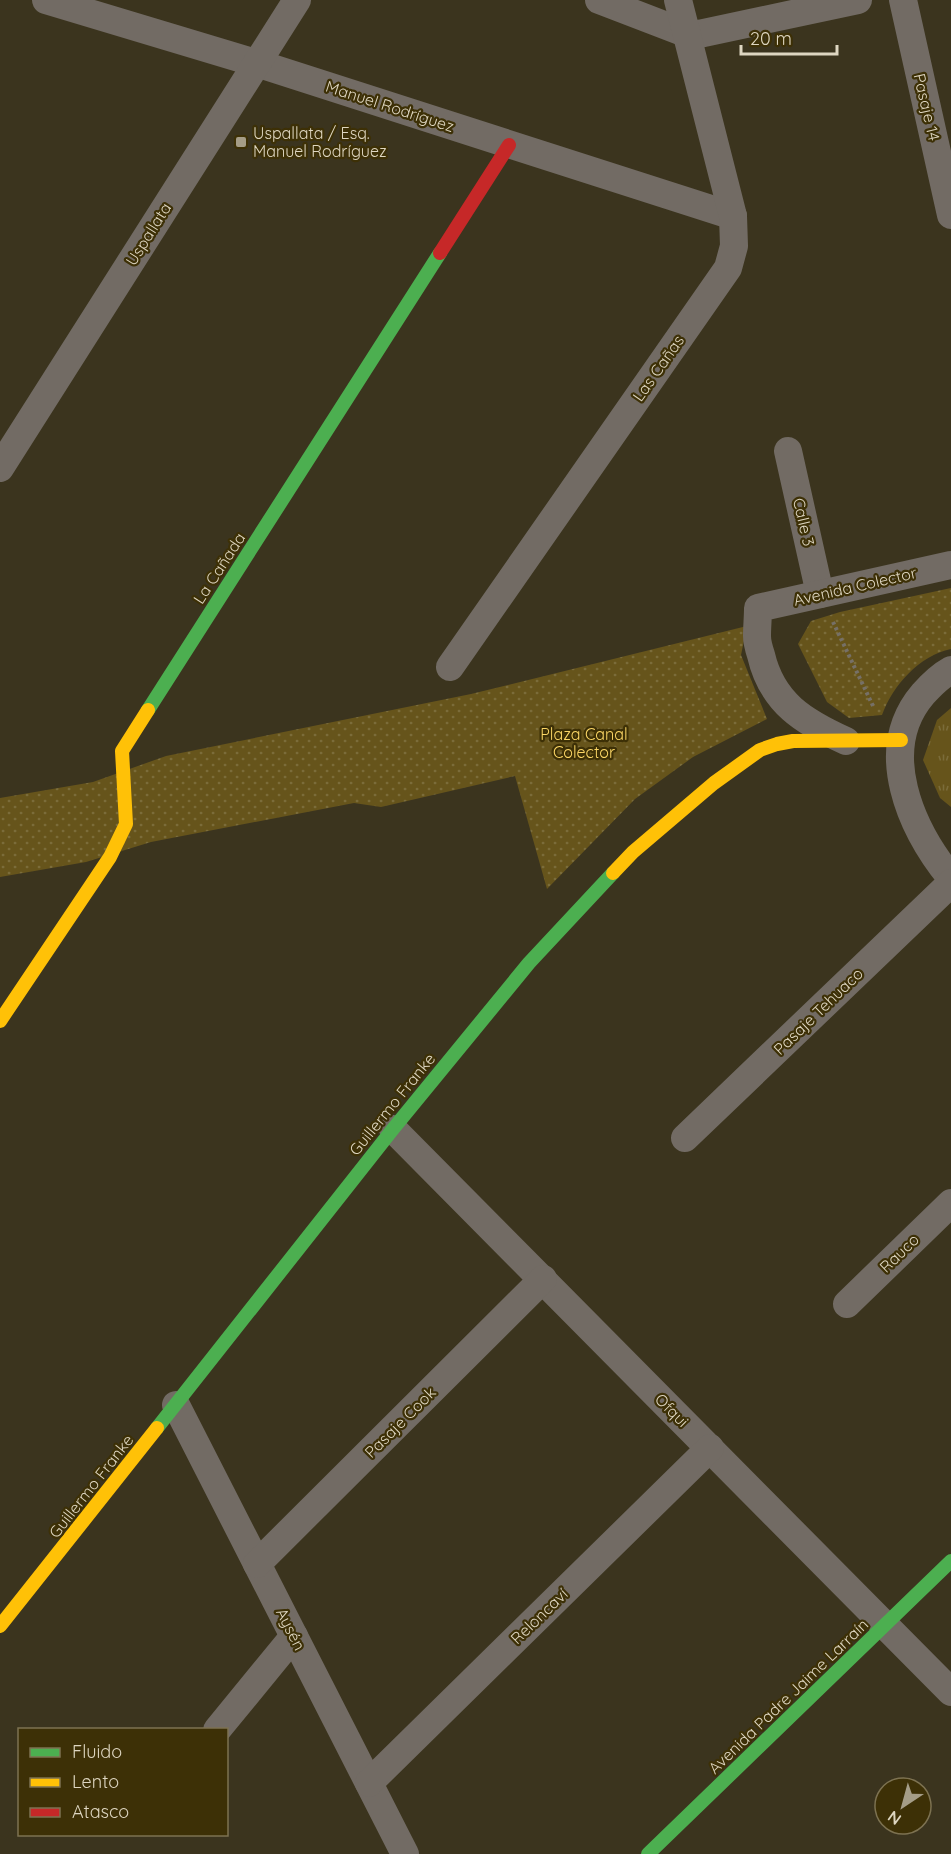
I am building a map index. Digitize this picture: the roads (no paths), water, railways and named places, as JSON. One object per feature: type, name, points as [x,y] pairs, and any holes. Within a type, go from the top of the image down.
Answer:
[{"type":"street","name":"Manuel Rodríguez","points":[[46,0],[256,63],[733,216]]},
{"type":"street","name":"Uspallata","points":[[0,468],[297,0]]},
{"type":"street","points":[[599,0],[685,33],[699,34],[858,0]]},
{"type":"street","name":"Las Cañas","points":[[450,667],[728,268],[734,246],[733,216],[678,0]]},
{"type":"street","name":"Pasaje 14","points":[[903,0],[951,214]]},
{"type":"street","name":"La Cañada","points":[[0,1021],[110,858],[126,824],[122,751],[509,145]]},
{"type":"street","name":"Calle 3","points":[[788,451],[820,594]]},
{"type":"street","name":"Avenida Colector","points":[[848,742],[814,726],[795,713],[777,694],[764,670],[757,638],[758,608],[951,565]]},
{"type":"street","points":[[951,670],[930,685],[916,701],[895,741],[909,809],[935,859],[951,878]]},
{"type":"street","name":"Guillermo Franke","points":[[0,1626],[393,1129],[529,963],[633,852],[714,783],[760,750],[793,741],[895,741]]},
{"type":"street","name":"Pasaje Tehuaco","points":[[685,1138],[951,883]]},
{"type":"street","name":"Ofqui","points":[[393,1129],[951,1692]]},
{"type":"street","name":"Rauco","points":[[847,1304],[951,1203]]},
{"type":"street","name":"Pasaje Cook","points":[[257,1564],[543,1279]]},
{"type":"street","name":"Aysén","points":[[176,1405],[405,1854]]},
{"type":"street","name":"Reloncaví","points":[[369,1783],[710,1448]]},
{"type":"street","name":"Avenida Padre Jaime Larraín","points":[[648,1854],[951,1562]]},
{"type":"street","points":[[219,1728],[294,1636]]},
{"type":"place","name":"Uspallata / Esq. Manuel Rodríguez","points":[[241,142]]},
{"type":"park label","name":"Plaza Canal Colector","points":[[584,743]]}]
